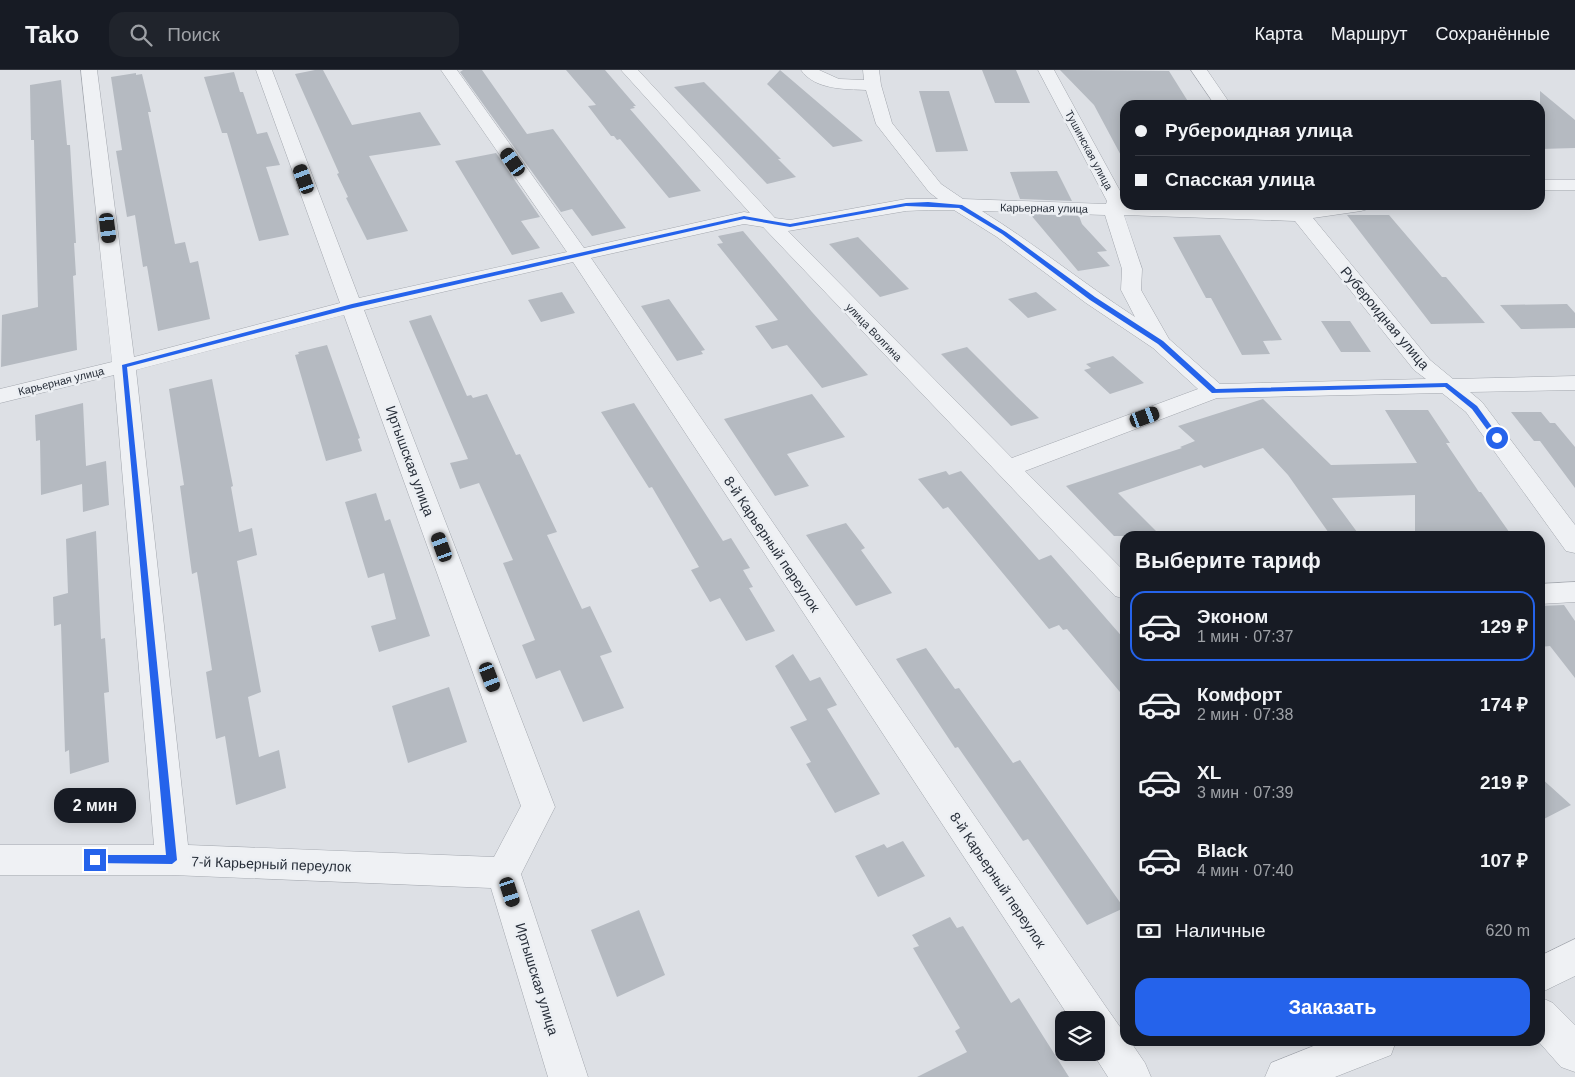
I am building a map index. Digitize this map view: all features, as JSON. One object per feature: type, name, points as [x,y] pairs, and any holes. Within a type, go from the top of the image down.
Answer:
[{"type":"street","name":"7-й Карьерный переулок","points":[[89,70],[124,366],[172,860],[504,873]]},
{"type":"street","name":"Иртышская улица","points":[[264,70],[538,807],[504,873],[568,1077]]},
{"type":"street","name":"8-й Карьерный переулок","points":[[448,70],[578,254],[1087,1011]]},
{"type":"street","name":"улица Волгина","points":[[629,70],[745,199],[1120,584]]},
{"type":"street","points":[[809,70],[820,79],[832,84],[872,78],[884,124],[935,188],[1004,233],[1093,299],[1161,343],[1214,391]]},
{"type":"street","name":"Тушинская улица","points":[[1046,70],[1116,201],[1113,210],[1132,269],[1131,290],[1161,343]]},
{"type":"street","points":[[1199,70],[1220,100]]},
{"type":"street","points":[[1545,186],[1575,185]]},
{"type":"street","name":"Карьерная улица","points":[[0,396],[124,366],[352,306],[744,218],[790,226],[906,205],[1113,210],[1296,210]]},
{"type":"street","name":"Рубероидная улица","points":[[1296,210],[1422,365],[1474,407],[1575,544]]},
{"type":"street","points":[[1008,468],[1214,391],[1575,383]]},
{"type":"street","points":[[1545,594],[1575,592]]},
{"type":"street","points":[[0,860],[172,860]]},
{"type":"street","points":[[1545,972],[1575,957]]},
{"type":"street","points":[[1545,1021],[1575,1053]]},
{"type":"street","points":[[1105,1038],[1131,1077]]},
{"type":"street","points":[[1286,1077],[1364,1046]]},
{"type":"building","points":[[323,70],[352,125],[420,112],[441,145],[369,156],[408,231],[367,240],[346,198],[348,197],[337,174],[339,173],[295,74]]},
{"type":"building","points":[[463,70],[482,70],[527,134],[553,129],[626,228],[592,236],[572,209],[561,212],[460,72]]},
{"type":"building","points":[[566,70],[605,70],[636,106],[630,109],[701,191],[669,198],[620,139],[617,140],[614,136],[611,136],[588,106],[596,105]]},
{"type":"building","points":[[780,70],[863,141],[833,147],[767,84]]},
{"type":"building","points":[[982,70],[1016,70],[1030,103],[995,103]]},
{"type":"building","points":[[1060,70],[1169,71],[1187,100],[1120,100],[1120,154],[1094,105]]},
{"type":"building","points":[[234,72],[257,134],[267,132],[280,165],[266,167],[289,235],[259,241],[227,133],[222,133],[204,77]]},
{"type":"building","points":[[136,73],[136,75],[142,74],[151,112],[148,112],[175,244],[185,242],[190,263],[198,261],[210,319],[158,331],[147,266],[143,267],[135,215],[127,217],[116,151],[122,150],[111,77]]},
{"type":"building","points":[[61,80],[67,145],[70,145],[76,243],[74,243],[76,275],[73,276],[77,350],[1,367],[2,315],[38,307],[34,140],[31,140],[30,85]]},
{"type":"building","points":[[704,82],[781,159],[778,159],[796,177],[767,184],[674,87]]},
{"type":"building","points":[[919,91],[949,91],[968,151],[936,152]]},
{"type":"building","points":[[1540,91],[1575,120],[1575,148],[1545,149],[1545,100],[1540,100]]},
{"type":"building","points":[[496,153],[540,217],[521,221],[540,248],[512,255],[455,161]]},
{"type":"building","points":[[1057,171],[1072,201],[1020,199],[1010,172]]},
{"type":"building","points":[[1030,214],[1079,216],[1082,224],[1107,251],[1097,252],[1110,266],[1078,271]]},
{"type":"building","points":[[1347,215],[1389,215],[1442,277],[1446,277],[1485,323],[1431,324]]},
{"type":"building","points":[[743,231],[868,375],[822,388],[787,345],[772,349],[755,326],[778,320],[717,244],[723,243],[718,236]]},
{"type":"building","points":[[1220,235],[1282,340],[1263,341],[1270,354],[1242,355],[1211,298],[1206,298],[1173,237]]},
{"type":"building","points":[[858,237],[909,289],[880,297],[829,244]]},
{"type":"building","points":[[562,292],[575,313],[541,322],[528,300]]},
{"type":"building","points":[[1036,292],[1057,310],[1028,318],[1008,299]]},
{"type":"building","points":[[669,299],[705,350],[701,351],[703,354],[677,361],[641,306]]},
{"type":"building","points":[[1567,304],[1575,313],[1575,328],[1521,329],[1500,305]]},
{"type":"building","points":[[431,315],[467,396],[471,395],[473,398],[487,394],[516,455],[520,454],[557,532],[547,535],[582,609],[590,606],[612,652],[600,656],[624,708],[583,722],[560,670],[536,679],[522,645],[535,640],[503,563],[513,560],[479,483],[460,489],[450,463],[468,459],[409,321]]},
{"type":"building","points":[[1321,321],[1350,321],[1371,352],[1341,352]]},
{"type":"building","points":[[327,345],[360,438],[358,439],[362,451],[326,461],[295,355],[299,354],[298,352]]},
{"type":"building","points":[[967,347],[1039,418],[1011,426],[941,354]]},
{"type":"building","points":[[1113,356],[1144,383],[1110,394],[1084,370],[1091,368],[1086,364]]},
{"type":"building","points":[[212,379],[233,486],[231,487],[239,532],[252,528],[257,555],[237,561],[261,692],[248,697],[259,757],[279,750],[286,788],[236,805],[225,736],[216,739],[206,672],[212,670],[197,572],[192,574],[180,486],[184,485],[169,389]]},
{"type":"building","points":[[812,394],[845,437],[787,454],[809,486],[775,496],[724,419]]},
{"type":"building","points":[[1263,399],[1331,465],[1417,463],[1385,410],[1428,410],[1450,443],[1446,443],[1508,531],[1415,531],[1415,495],[1332,498],[1356,531],[1327,531],[1288,475],[1263,448],[1204,468],[1201,465],[1118,493],[1156,531],[1120,531],[1120,536],[1114,536],[1066,486],[1182,448],[1180,447],[1195,441],[1178,426]]},
{"type":"building","points":[[83,403],[86,466],[106,461],[109,505],[83,512],[82,484],[41,495],[40,440],[36,441],[35,415]]},
{"type":"building","points":[[634,403],[723,541],[731,538],[750,568],[743,570],[753,587],[749,588],[775,631],[746,641],[720,598],[710,602],[691,570],[699,567],[652,487],[649,488],[601,412]]},
{"type":"building","points":[[1511,412],[1541,412],[1550,423],[1555,423],[1575,447],[1575,488],[1540,441],[1534,441]]},
{"type":"building","points":[[946,471],[949,475],[961,471],[1039,560],[1051,555],[1120,634],[1120,692],[1067,629],[1063,630],[1059,625],[1049,629],[948,507],[943,509],[918,479]]},
{"type":"building","points":[[376,493],[385,521],[390,519],[430,636],[379,652],[371,626],[396,619],[384,573],[368,578],[345,502]]},
{"type":"building","points":[[846,523],[865,548],[861,550],[892,593],[856,606],[806,535]]},
{"type":"building","points":[[96,531],[101,639],[105,638],[109,692],[104,693],[109,762],[70,774],[69,750],[65,752],[61,624],[54,626],[53,597],[68,593],[66,539]]},
{"type":"building","points":[[1564,605],[1575,621],[1575,678],[1550,646],[1545,646],[1545,606]]},
{"type":"building","points":[[926,648],[955,689],[959,688],[1013,763],[1020,760],[1120,902],[1120,910],[1087,925],[1028,839],[1023,841],[958,747],[955,748],[896,659]]},
{"type":"building","points":[[793,654],[810,681],[820,677],[837,705],[827,709],[880,794],[835,813],[806,764],[811,762],[790,727],[807,720],[775,666]]},
{"type":"building","points":[[449,687],[467,742],[408,763],[392,706]]},
{"type":"building","points":[[1545,782],[1571,805],[1545,818]]},
{"type":"building","points":[[903,841],[925,876],[878,897],[855,856],[884,844],[887,848]]},
{"type":"building","points":[[639,910],[665,975],[617,997],[591,930]]},
{"type":"building","points":[[950,917],[957,928],[963,926],[1011,1003],[1019,998],[1055,1055],[1055,1061],[1059,1061],[1069,1077],[917,1077],[967,1052],[955,1031],[960,1028],[913,948],[919,946],[912,935]]},
{"type":"route","points":[[95,860],[172,860],[124,366],[352,306],[744,218],[790,226],[906,205],[928,204],[960,206],[1004,233],[1093,299],[1161,343],[1214,391],[1447,385],[1474,407],[1497,438]]}]
